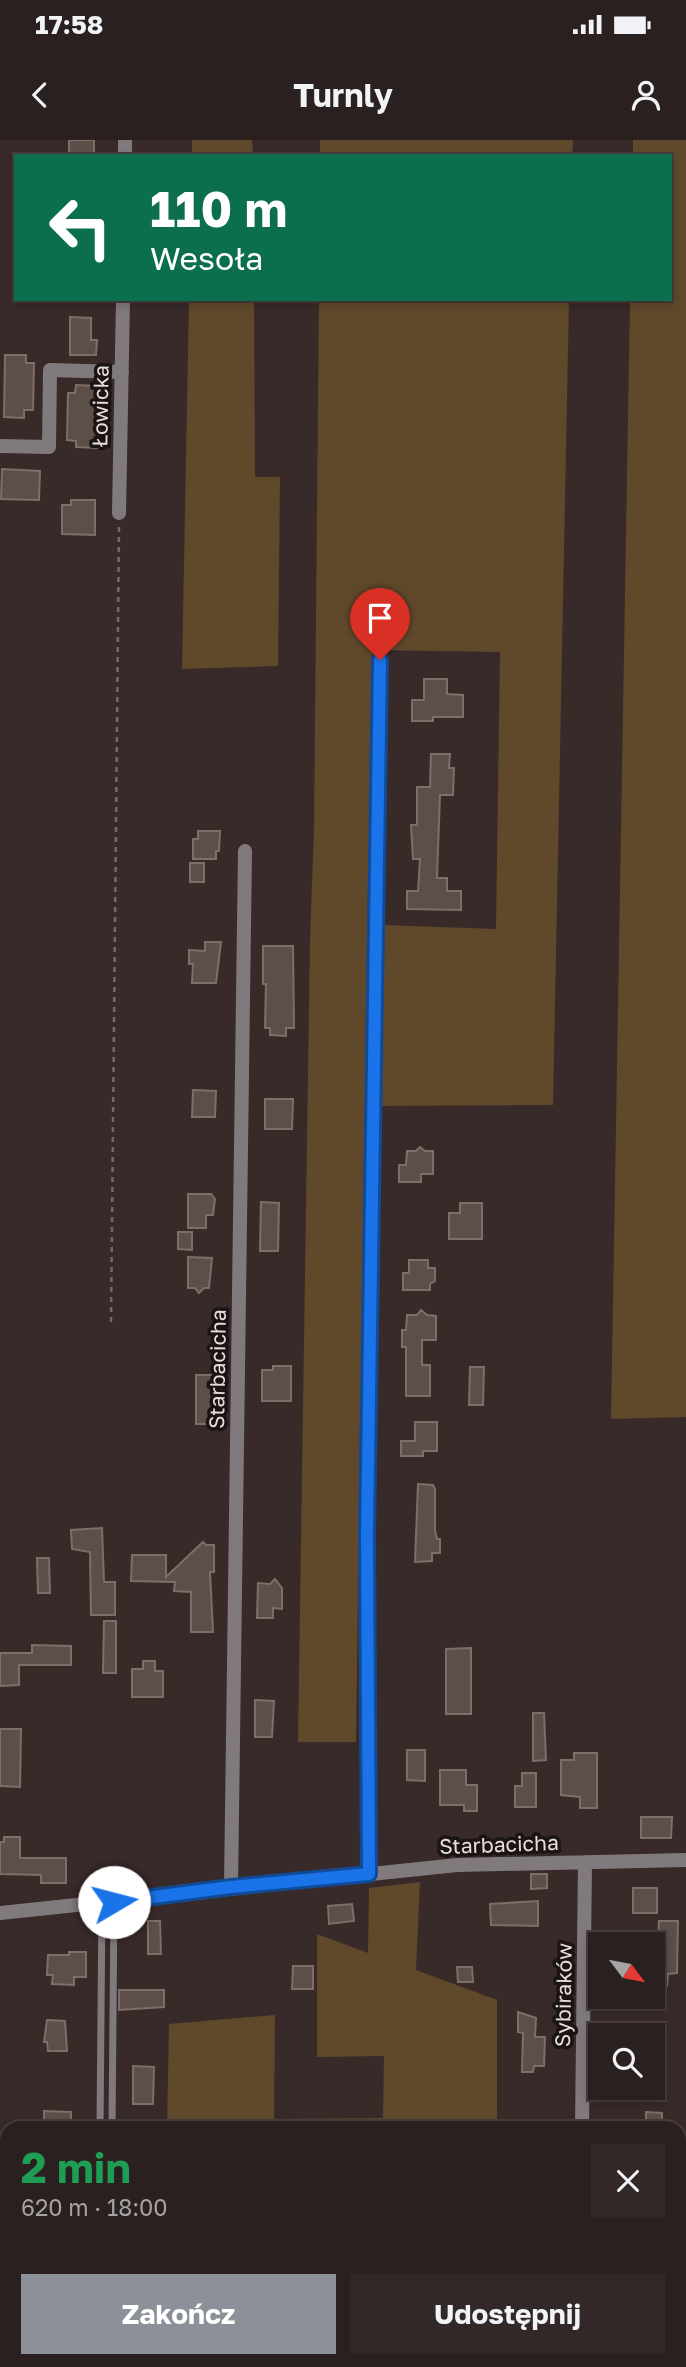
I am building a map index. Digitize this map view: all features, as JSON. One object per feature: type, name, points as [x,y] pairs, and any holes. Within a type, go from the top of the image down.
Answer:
[{"type":"street","name":"Łowicka","points":[[119,513],[123,301]]},
{"type":"street","points":[[0,446],[49,447],[50,370],[122,372]]},
{"type":"street","points":[[369,1874],[367,1533],[380,660]]},
{"type":"street","name":"Starbacicha","points":[[231,1887],[246,851]]},
{"type":"street","name":"Starbacicha","points":[[0,1913],[108,1903],[231,1887],[457,1866],[686,1860]]},
{"type":"street","name":"Sybiraków","points":[[582,2121],[585,1862]]},
{"type":"lane","points":[[100,2121],[108,1903]]},
{"type":"lane","points":[[108,1903],[112,2121]]},
{"type":"path","points":[[111,1322],[119,513]]},
{"type":"shaded area","points":[[192,140],[252,140],[253,154],[192,154]]},
{"type":"shaded area","points":[[320,140],[573,140],[572,154],[320,154]]},
{"type":"shaded area","points":[[633,140],[686,140],[686,1417],[611,1419],[630,301],[672,301],[672,154],[633,154]]},
{"type":"shaded area","points":[[189,301],[254,301],[255,477],[280,477],[278,666],[182,669]]},
{"type":"shaded area","points":[[319,301],[569,301],[553,1105],[379,1106],[382,925],[496,929],[500,652],[373,650],[356,1742],[298,1742],[314,828]]},
{"type":"shaded area","points":[[420,1882],[416,1970],[497,2000],[497,2121],[167,2121],[169,2024],[275,2015],[274,2119],[383,2118],[384,2056],[317,2057],[317,1934],[368,1953],[369,1888]]},
{"type":"building","points":[[69,140],[94,140],[94,154],[69,154]]},
{"type":"building","points":[[70,317],[91,318],[91,340],[97,340],[96,355],[70,355]]},
{"type":"building","points":[[5,355],[26,355],[26,363],[34,363],[33,410],[24,410],[24,418],[4,417]]},
{"type":"building","points":[[76,385],[99,386],[98,448],[76,447],[76,441],[67,440],[68,393],[75,393]]},
{"type":"building","points":[[2,469],[40,471],[39,500],[1,499]]},
{"type":"building","points":[[71,500],[95,500],[95,535],[62,534],[62,505],[71,505]]},
{"type":"building","points":[[424,679],[447,679],[447,694],[463,695],[463,717],[433,717],[433,721],[412,721],[412,700],[424,700]]},
{"type":"building","points":[[431,754],[450,754],[449,768],[454,768],[453,795],[440,795],[437,878],[447,878],[447,891],[461,891],[461,910],[407,909],[407,891],[418,891],[420,859],[413,859],[411,825],[417,825],[417,787],[430,787]]},
{"type":"building","points":[[198,831],[220,831],[216,859],[193,859],[193,839],[198,839]]},
{"type":"building","points":[[190,863],[204,863],[204,882],[190,882]]},
{"type":"building","points":[[205,942],[221,942],[216,983],[192,983],[193,964],[189,964],[189,950],[205,951]]},
{"type":"building","points":[[263,946],[293,946],[294,1028],[286,1028],[286,1036],[270,1035],[270,1028],[265,1028]]},
{"type":"building","points":[[193,1090],[216,1091],[215,1117],[192,1117]]},
{"type":"building","points":[[265,1099],[293,1099],[292,1129],[265,1129]]},
{"type":"building","points":[[420,1147],[425,1151],[433,1151],[433,1174],[421,1174],[421,1182],[399,1182],[399,1165],[406,1165],[407,1151],[416,1151]]},
{"type":"building","points":[[188,1194],[211,1194],[215,1199],[213,1215],[206,1215],[206,1228],[188,1228]]},
{"type":"building","points":[[261,1202],[279,1203],[278,1251],[260,1251]]},
{"type":"building","points":[[460,1203],[482,1203],[482,1239],[449,1239],[449,1213],[460,1213]]},
{"type":"building","points":[[178,1232],[192,1232],[192,1250],[178,1249]]},
{"type":"building","points":[[188,1257],[212,1258],[209,1288],[204,1288],[199,1293],[195,1288],[188,1288]]},
{"type":"building","points":[[409,1260],[428,1260],[428,1268],[435,1268],[435,1281],[430,1284],[430,1290],[403,1290],[403,1273],[409,1273]]},
{"type":"building","points":[[421,1310],[427,1315],[436,1316],[436,1340],[422,1340],[422,1365],[430,1365],[430,1396],[406,1396],[406,1347],[402,1347],[402,1330],[406,1330],[407,1315],[417,1315]]},
{"type":"building","points":[[273,1366],[291,1366],[291,1401],[262,1401],[262,1370],[273,1370]]},
{"type":"building","points":[[470,1367],[484,1367],[483,1405],[469,1405]]},
{"type":"building","points":[[196,1375],[217,1375],[216,1424],[196,1424]]},
{"type":"building","points":[[415,1422],[437,1422],[437,1451],[423,1451],[423,1456],[401,1456],[401,1441],[415,1441]]},
{"type":"building","points":[[418,1484],[433,1485],[435,1489],[435,1531],[437,1539],[440,1539],[440,1553],[432,1553],[432,1561],[415,1562]]},
{"type":"building","points":[[102,1528],[104,1582],[115,1582],[115,1615],[91,1615],[90,1552],[72,1549],[71,1530]]},
{"type":"building","points":[[203,1542],[206,1545],[214,1545],[214,1572],[210,1572],[213,1632],[191,1632],[191,1592],[174,1591],[175,1582],[131,1581],[132,1555],[166,1555],[166,1577]]},
{"type":"building","points":[[37,1558],[49,1558],[50,1593],[38,1593]]},
{"type":"building","points":[[275,1579],[282,1588],[282,1609],[273,1608],[273,1618],[257,1618],[258,1583],[270,1584]]},
{"type":"building","points":[[104,1621],[116,1621],[116,1673],[103,1673]]},
{"type":"building","points":[[32,1645],[71,1646],[71,1665],[19,1665],[19,1685],[0,1686],[0,1653],[32,1653]]},
{"type":"building","points":[[471,1648],[471,1714],[446,1714],[446,1649]]},
{"type":"building","points":[[143,1661],[155,1661],[155,1671],[163,1671],[163,1697],[132,1697],[132,1669],[143,1669]]},
{"type":"building","points":[[255,1700],[274,1701],[272,1737],[255,1737]]},
{"type":"building","points":[[533,1713],[544,1713],[546,1760],[533,1761]]},
{"type":"building","points":[[0,1729],[21,1729],[20,1787],[0,1786]]},
{"type":"building","points":[[407,1750],[425,1750],[425,1781],[407,1780]]},
{"type":"building","points":[[574,1753],[597,1753],[597,1808],[580,1808],[580,1797],[561,1795],[561,1760],[574,1760]]},
{"type":"building","points":[[440,1770],[466,1770],[466,1785],[477,1785],[477,1811],[464,1811],[464,1805],[440,1805]]},
{"type":"building","points":[[522,1773],[536,1773],[536,1807],[515,1807],[515,1786],[522,1786]]},
{"type":"building","points":[[641,1817],[672,1817],[671,1838],[641,1838]]},
{"type":"building","points":[[4,1837],[20,1837],[20,1858],[66,1858],[66,1883],[41,1883],[41,1875],[0,1874],[0,1842],[4,1842]]},
{"type":"building","points":[[531,1874],[547,1874],[547,1888],[531,1889]]},
{"type":"building","points":[[633,1888],[657,1888],[657,1913],[633,1913]]},
{"type":"building","points":[[538,1901],[538,1926],[491,1925],[490,1904]]},
{"type":"building","points":[[352,1904],[354,1921],[329,1924],[328,1906]]},
{"type":"building","points":[[148,1921],[160,1921],[161,1954],[148,1954]]},
{"type":"building","points":[[659,1921],[678,1921],[677,1973],[668,1974],[667,1986],[665,1932],[658,1932]]},
{"type":"building","points":[[69,1952],[86,1952],[86,1977],[74,1977],[74,1985],[52,1984],[53,1975],[47,1975],[48,1955],[69,1955]]},
{"type":"building","points":[[293,1966],[313,1966],[313,1989],[292,1989]]},
{"type":"building","points":[[457,1967],[472,1967],[473,1982],[458,1982]]},
{"type":"building","points":[[119,1990],[164,1990],[164,2007],[119,2010]]},
{"type":"building","points":[[518,2012],[536,2018],[535,2037],[545,2037],[544,2066],[534,2066],[533,2072],[522,2072],[523,2033],[518,2032]]},
{"type":"building","points":[[47,2020],[65,2021],[67,2051],[48,2051],[47,2042],[44,2042]]},
{"type":"building","points":[[133,2066],[154,2067],[153,2104],[133,2104]]},
{"type":"building","points":[[44,2111],[71,2112],[71,2121],[44,2121]]},
{"type":"building","points":[[646,2112],[662,2113],[662,2121],[646,2121]]},
{"type":"route","points":[[114,1902],[231,1887],[369,1874],[367,1533],[380,660]]}]
